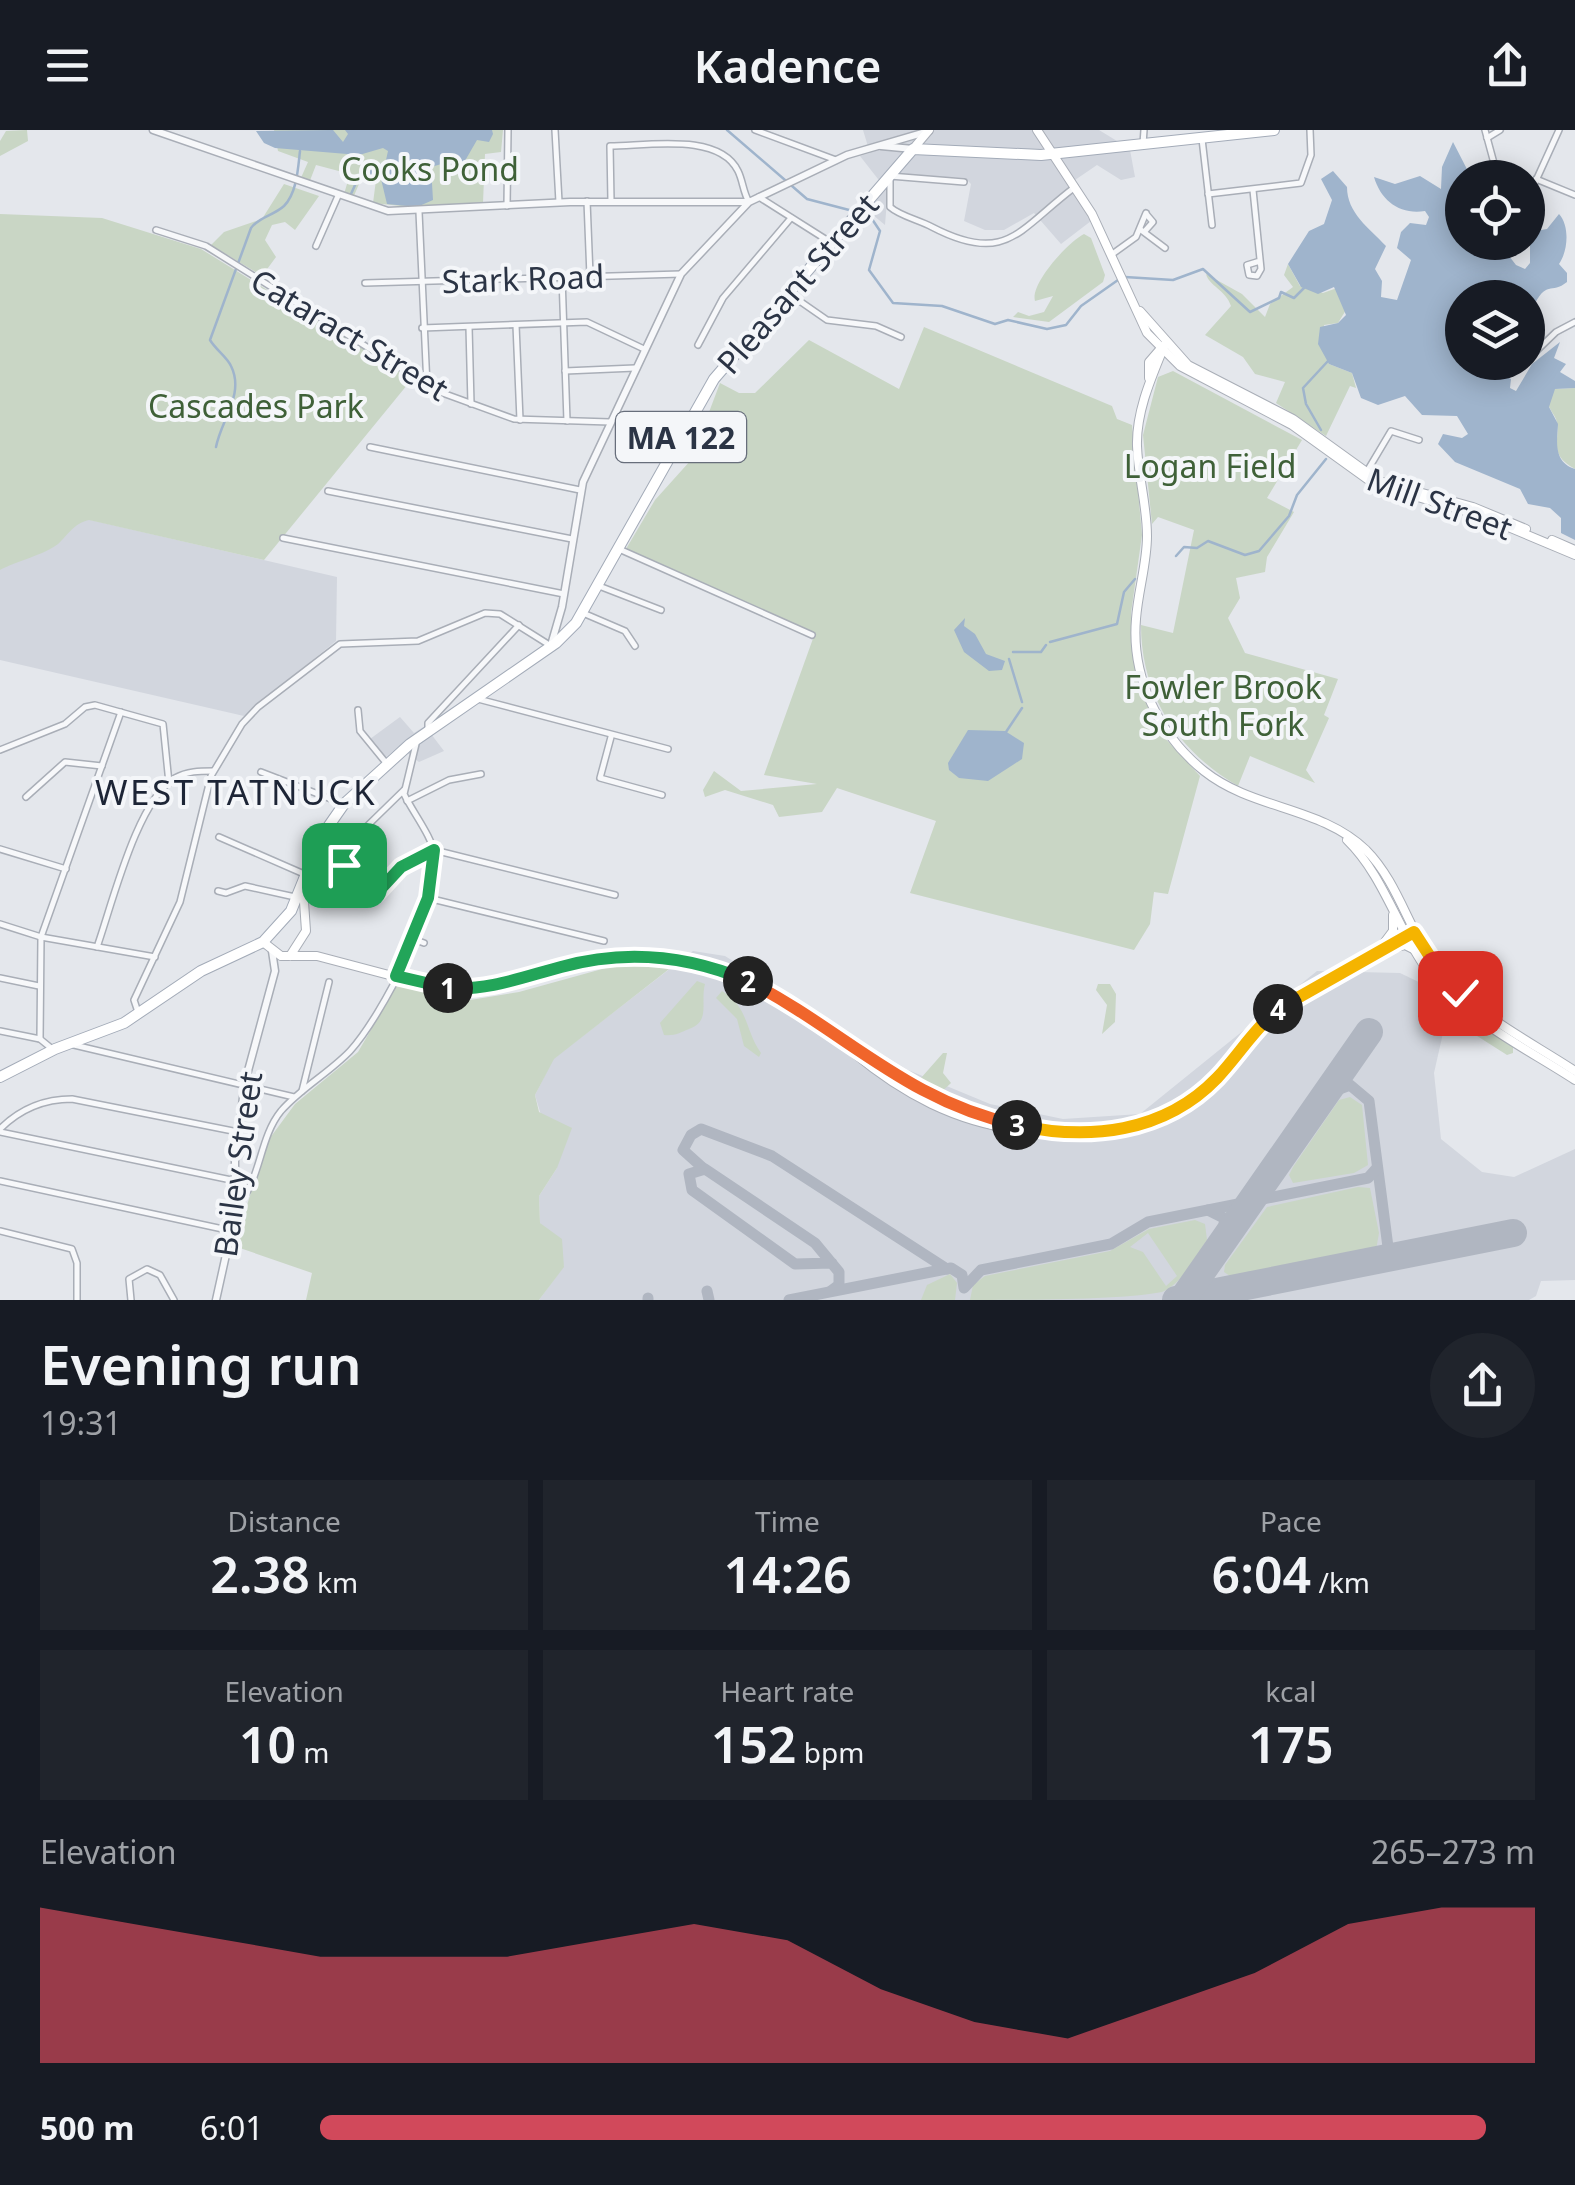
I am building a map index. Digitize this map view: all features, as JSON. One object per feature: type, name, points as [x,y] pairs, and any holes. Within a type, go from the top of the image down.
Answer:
[{"type":"main road","name":"Pleasant Street","points":[[0,1077],[69,1044],[92,1044],[201,971],[263,942],[298,897],[321,837],[344,804],[428,731],[551,646],[583,613],[711,384],[929,130]]},
{"type":"main road","name":"Mill Street","points":[[1036,130],[1075,187],[1147,334],[1163,347],[1202,374],[1293,418],[1366,473],[1396,487],[1473,507],[1575,552]]},
{"type":"main road","points":[[913,149],[1052,154],[1274,130]]},
{"type":"main road","name":"Mill Street","points":[[1128,296],[1180,366],[1285,421],[1374,484],[1554,543]]},
{"type":"main road","points":[[1147,334],[1148,389],[1138,430],[1147,546],[1136,641],[1152,707],[1174,742],[1216,780],[1248,797],[1313,816],[1353,838],[1376,862],[1416,951],[1462,1006],[1575,1080]]},
{"type":"main road","points":[[1150,362],[1163,347]]},
{"type":"main road","points":[[1148,389],[1163,347]]},
{"type":"main road","points":[[1154,376],[1162,368],[1180,366]]},
{"type":"main road","points":[[1332,826],[1361,855],[1410,934],[1460,993],[1575,1071]]},
{"type":"main road","points":[[298,897],[308,914]]},
{"type":"main road","points":[[290,956],[306,934],[308,914],[298,897]]},
{"type":"main road","points":[[1363,960],[1390,937],[1394,926],[1386,897]]},
{"type":"main road","points":[[306,934],[317,956]]},
{"type":"main road","points":[[263,942],[272,951],[290,956],[317,956],[396,976],[474,989],[591,960],[667,958],[749,982],[908,1086],[949,1106],[1057,1132],[1121,1130],[1179,1107],[1212,1083],[1275,1011],[1410,934]]},
{"type":"main road","points":[[1374,952],[1410,934]]},
{"type":"main road","points":[[1386,949],[1405,945],[1416,951]]},
{"type":"street","points":[[152,130],[386,211],[559,202],[748,202]]},
{"type":"street","points":[[507,206],[508,130]]},
{"type":"street","points":[[555,130],[559,202]]},
{"type":"street","points":[[755,130],[836,160]]},
{"type":"street","points":[[140,1015],[134,1002],[180,902],[214,772],[248,716],[335,646],[355,641],[418,640],[489,612],[519,624],[551,646],[564,594],[580,490],[681,274],[748,202],[836,160],[905,134],[929,130]]},
{"type":"street","points":[[1143,144],[1144,130]]},
{"type":"street","points":[[1208,194],[1300,184],[1310,155],[1310,130]]},
{"type":"street","points":[[1493,160],[1486,134],[1500,130]]},
{"type":"street","points":[[1545,160],[1559,130]]},
{"type":"street","points":[[1202,138],[1212,226]]},
{"type":"street","points":[[611,201],[610,146],[692,146],[706,148],[735,166],[748,202]]},
{"type":"street","points":[[879,146],[913,149]]},
{"type":"street","points":[[964,182],[890,176],[891,210],[973,245],[1006,241],[1019,236],[1075,187]]},
{"type":"street","points":[[1545,183],[1575,195]]},
{"type":"street","points":[[1253,189],[1260,261]]},
{"type":"street","points":[[316,246],[338,196]]},
{"type":"street","points":[[758,197],[833,244]]},
{"type":"street","points":[[588,202],[590,276]]},
{"type":"street","points":[[419,212],[427,386]]},
{"type":"street","points":[[1111,255],[1153,222],[1146,213]]},
{"type":"street","points":[[698,345],[723,298],[791,218]]},
{"type":"street","name":"Cataract Street","points":[[156,230],[206,246],[427,386],[520,420],[610,422]]},
{"type":"street","points":[[1143,230],[1165,248]]},
{"type":"street","name":"Stark Road","points":[[364,283],[681,274]]},
{"type":"street","points":[[562,276],[567,421]]},
{"type":"street","points":[[791,295],[827,320],[876,326],[901,337]]},
{"type":"street","points":[[1545,342],[1575,322]]},
{"type":"street","points":[[422,328],[592,323],[644,348]]},
{"type":"street","points":[[469,326],[471,404]]},
{"type":"street","points":[[516,326],[520,420]]},
{"type":"street","points":[[565,371],[635,368]]},
{"type":"street","points":[[1366,473],[1390,431],[1419,440]]},
{"type":"street","points":[[370,447],[580,490]]},
{"type":"street","points":[[328,491],[572,539]]},
{"type":"street","points":[[283,538],[564,594]]},
{"type":"street","points":[[619,549],[812,635]]},
{"type":"street","points":[[598,586],[661,610]]},
{"type":"street","points":[[583,613],[625,631],[635,646]]},
{"type":"street","points":[[428,731],[428,723],[519,624]]},
{"type":"street","points":[[476,698],[668,749]]},
{"type":"street","points":[[0,750],[65,724],[88,706],[121,712],[164,726],[169,782]]},
{"type":"street","points":[[358,710],[360,731],[387,764]]},
{"type":"street","points":[[40,1039],[42,937],[121,712]]},
{"type":"street","points":[[611,736],[600,778],[662,795]]},
{"type":"street","points":[[235,1207],[246,1194],[271,1126],[294,1098],[356,1044],[413,939],[428,898],[434,850],[404,790],[413,746]]},
{"type":"street","points":[[26,797],[66,762],[102,766]]},
{"type":"street","points":[[97,947],[142,823],[169,782],[191,772],[214,772]]},
{"type":"street","points":[[261,772],[344,804]]},
{"type":"street","points":[[407,801],[448,780],[480,774]]},
{"type":"street","points":[[404,790],[360,834],[345,869],[370,892],[379,894],[401,867],[434,850],[615,895]]},
{"type":"street","points":[[219,838],[307,875]]},
{"type":"street","points":[[0,849],[66,870]]},
{"type":"street","points":[[218,891],[248,886],[298,897]]},
{"type":"street","points":[[428,898],[604,940]]},
{"type":"street","points":[[0,924],[42,937],[155,957]]},
{"type":"street","points":[[413,939],[424,943]]},
{"type":"street","name":"Bailey Street","points":[[216,1300],[232,1231],[245,1084],[275,971],[272,951]]},
{"type":"street","points":[[275,971],[290,956]]},
{"type":"street","points":[[0,978],[39,986]]},
{"type":"street","points":[[302,1091],[329,982]]},
{"type":"street","points":[[0,1030],[40,1039],[53,1050]]},
{"type":"street","points":[[92,1044],[294,1098]]},
{"type":"street","points":[[0,1131],[24,1109],[48,1100],[72,1099],[238,1132]]},
{"type":"street","points":[[0,1131],[236,1181]]},
{"type":"street","points":[[0,1182],[232,1231]]},
{"type":"street","points":[[0,1231],[72,1249],[77,1263],[77,1300]]},
{"type":"street","points":[[130,1300],[129,1279],[147,1268],[160,1276],[174,1300]]},
{"type":"shaded area","points":[[863,130],[1099,130],[1117,141],[1117,151],[1130,150],[1135,177],[1121,180],[1097,165],[1075,180],[1070,187],[1091,221],[1061,244],[1034,213],[1004,230],[985,230],[964,221],[971,184],[965,178],[899,175],[888,188],[885,225],[867,210],[885,188],[860,156],[870,153]]},
{"type":"shaded area","points":[[0,499],[337,577],[336,641],[244,716],[0,660]]},
{"type":"shaded area","points":[[400,717],[414,733],[425,726],[444,751],[419,762],[399,746],[386,757],[370,739]]},
{"type":"shaded area","points":[[693,951],[725,956],[908,1070],[990,1104],[1063,1119],[1140,1114],[1317,971],[1400,973],[1427,986],[1448,1011],[1434,1073],[1441,1139],[1482,1172],[1514,1177],[1575,1149],[1575,1280],[1541,1281],[1536,1296],[1529,1300],[539,1300],[564,1266],[540,1223],[539,1196],[557,1168],[535,1095],[553,1059]]},
{"type":"green space","points":[[27,130],[28,141],[0,156],[0,141],[6,131]]},
{"type":"green space","name":"Cooks Pond","points":[[274,130],[503,130],[501,152],[485,154],[483,203],[410,207],[373,203],[376,180],[362,177],[353,198],[344,194],[350,174],[316,165],[309,183],[300,180],[308,162],[278,151]]},
{"type":"green space","points":[[284,184],[319,196],[295,230],[285,222],[272,225],[265,240],[276,257],[262,276],[211,245],[224,232],[262,219]]},
{"type":"green space","name":"Cascades Park","points":[[0,214],[102,218],[201,249],[412,379],[264,560],[89,520],[75,527],[53,548],[0,570]]},
{"type":"green space","points":[[1084,234],[1091,238],[1105,275],[1103,282],[1049,322],[1013,317],[1018,312],[1029,316],[1044,312],[1053,296],[1035,301],[1038,285],[1060,255]]},
{"type":"green space","points":[[1288,264],[1300,286],[1323,293],[1337,288],[1346,310],[1338,323],[1324,325],[1329,364],[1352,373],[1356,388],[1350,386],[1326,436],[1276,403],[1285,382],[1255,374],[1243,357],[1205,335],[1231,306],[1206,274],[1242,294],[1265,317],[1270,304],[1293,287],[1284,275]]},
{"type":"green space","points":[[924,327],[1112,406],[1117,419],[1132,425],[1142,535],[1131,613],[1135,669],[1163,736],[1200,776],[1168,894],[1154,892],[1150,924],[1134,950],[910,893],[936,821],[837,788],[822,812],[779,817],[773,805],[725,790],[705,797],[703,790],[714,771],[741,791],[817,784],[764,775],[815,633],[626,549],[655,500],[691,460],[720,383],[739,393],[755,393],[809,340],[899,389]]},
{"type":"green space","points":[[1173,371],[1302,440],[1267,498],[1294,512],[1267,557],[1265,572],[1236,578],[1240,598],[1228,618],[1245,653],[1338,679],[1324,715],[1329,718],[1306,770],[1315,783],[1250,756],[1238,786],[1181,739],[1156,698],[1148,675],[1141,625],[1173,633],[1194,530],[1158,517],[1152,524],[1143,435],[1158,377]]},
{"type":"green space","points":[[1575,388],[1575,469],[1558,451],[1556,419],[1548,404],[1554,389]]},
{"type":"green space","points":[[613,966],[673,966],[554,1059],[535,1095],[539,1112],[572,1128],[557,1168],[539,1196],[540,1223],[562,1239],[564,1267],[539,1300],[306,1300],[312,1273],[234,1246],[267,1142],[295,1104],[358,1052],[397,985],[464,1001],[519,992]]},
{"type":"green space","points":[[697,981],[705,984],[700,1021],[680,1033],[664,1035],[660,1023]]},
{"type":"green space","points":[[1098,984],[1110,984],[1116,994],[1115,1022],[1102,1034],[1107,1005],[1096,990]]},
{"type":"green space","points":[[722,991],[742,1012],[761,1053],[759,1057],[744,1046],[737,1019],[716,998]]},
{"type":"green space","points":[[1473,1023],[1513,1045],[1513,1053],[1507,1055],[1474,1034]]},
{"type":"green space","points":[[947,1053],[943,1073],[951,1083],[936,1097],[921,1078]]},
{"type":"green space","points":[[1350,1097],[1362,1105],[1368,1165],[1354,1173],[1293,1183],[1289,1175],[1293,1167],[1339,1100]]},
{"type":"green space","points":[[1358,1187],[1370,1188],[1379,1233],[1376,1250],[1233,1278],[1224,1272],[1225,1265],[1267,1207]]},
{"type":"green space","points":[[1195,1220],[1205,1224],[1207,1240],[1182,1277],[1162,1292],[1096,1298],[970,1300],[973,1285],[985,1276],[1110,1251],[1149,1229]],"holes":[[[1148,1233],[1177,1276],[1166,1286],[1143,1252],[1130,1247]]]},
{"type":"green space","points":[[950,1274],[957,1283],[955,1300],[921,1300],[927,1285]]},
{"type":"water","points":[[333,130],[343,142],[348,134],[345,130],[492,130],[493,134],[489,142],[477,140],[462,166],[445,163],[431,167],[433,200],[417,207],[387,204],[381,179],[360,177],[386,160],[388,151],[383,148],[359,155],[275,148],[264,143],[256,131]]},
{"type":"water","points":[[1453,142],[1462,160],[1445,160]]},
{"type":"water","points":[[1445,160],[1445,260],[1512,260],[1525,269],[1530,260],[1545,260],[1545,229],[1559,214],[1565,225],[1566,246],[1559,264],[1567,273],[1567,282],[1561,286],[1545,290],[1545,280],[1445,280],[1445,380],[1511,380],[1510,388],[1516,391],[1523,380],[1545,380],[1545,354],[1560,342],[1554,358],[1566,364],[1560,372],[1575,381],[1575,388],[1555,389],[1549,407],[1558,424],[1560,456],[1575,469],[1575,540],[1561,533],[1561,518],[1550,508],[1528,504],[1520,489],[1455,462],[1438,444],[1443,434],[1462,438],[1468,434],[1457,416],[1422,415],[1405,396],[1378,405],[1361,398],[1352,373],[1329,364],[1318,344],[1320,327],[1338,323],[1346,315],[1334,287],[1318,294],[1301,287],[1288,264],[1309,231],[1324,224],[1332,200],[1321,179],[1333,171],[1347,187],[1355,212],[1386,246],[1375,269],[1382,281],[1381,297],[1397,300],[1411,260],[1397,248],[1401,232],[1410,223],[1426,225],[1429,217],[1425,211],[1407,211],[1393,204],[1381,193],[1374,177],[1395,184],[1420,176],[1441,189]]},
{"type":"water","points":[[965,618],[964,626],[975,634],[986,654],[1005,661],[1002,670],[989,671],[964,652],[954,630]]},
{"type":"water","points":[[968,730],[1005,731],[1024,743],[1022,759],[988,781],[959,778],[949,770],[948,763]]},
{"type":"waterway","points":[[727,130],[807,199],[853,211]]},
{"type":"waterway","points":[[216,447],[234,397],[235,376],[210,340],[251,228],[280,209],[292,194],[300,151]]},
{"type":"waterway","points":[[351,194],[360,174]]},
{"type":"waterway","points":[[861,213],[870,216],[880,231],[869,270],[893,303],[942,306],[995,324],[1008,320],[1047,329],[1066,325],[1081,306],[1118,280]]},
{"type":"waterway","points":[[1125,277],[1173,280],[1203,269],[1250,312],[1279,298],[1281,292],[1294,298],[1305,287]]},
{"type":"waterway","points":[[1321,430],[1306,404],[1303,388],[1328,361]]},
{"type":"waterway","points":[[1176,556],[1184,547],[1197,548],[1208,541],[1245,555],[1259,551],[1289,516],[1297,495],[1326,459]]},
{"type":"waterway","points":[[1050,642],[1117,624],[1124,592],[1135,579]]},
{"type":"waterway","points":[[1013,652],[1041,652],[1046,645]]},
{"type":"waterway","points":[[1009,659],[1022,702]]},
{"type":"waterway","points":[[1006,732],[1022,708]]},
{"type":"taxiway","points":[[1326,1094],[1350,1085],[1369,1101],[1388,1247],[1378,1260]]},
{"type":"taxiway","points":[[703,1168],[683,1150],[691,1135],[701,1129],[772,1156],[947,1269]]},
{"type":"taxiway","points":[[789,1300],[951,1268],[962,1275],[964,1288],[981,1270],[1111,1244],[1148,1222],[1368,1178],[1377,1168]]},
{"type":"taxiway","points":[[831,1291],[839,1285],[839,1272],[815,1243],[705,1169],[689,1174],[692,1190],[795,1264],[832,1263]]},
{"type":"taxiway","points":[[1208,1210],[1224,1218],[1225,1239]]},
{"type":"taxiway","points":[[1388,1247],[1400,1255]]},
{"type":"taxiway","points":[[707,1291],[709,1300]]},
{"type":"runway","points":[[1182,1300],[1369,1032]]},
{"type":"runway","points":[[1176,1300],[1513,1233]]},
{"type":"district","name":"WEST TATNUCK","points":[[236,791]]},
{"type":"route","points":[[344,865],[347,872],[376,894],[383,892],[401,867],[434,850],[428,898],[396,976],[423,984],[474,989],[602,958],[636,955],[689,961],[757,986],[908,1086],[938,1101],[978,1116],[1057,1132],[1121,1130],[1179,1107],[1212,1083],[1280,1008],[1414,932],[1438,969],[1460,993]]},
{"type":"park label","name":"Logan Field","points":[[1210,465]]},
{"type":"park label","name":"Fowler Brook South Fork","points":[[1223,704]]}]
